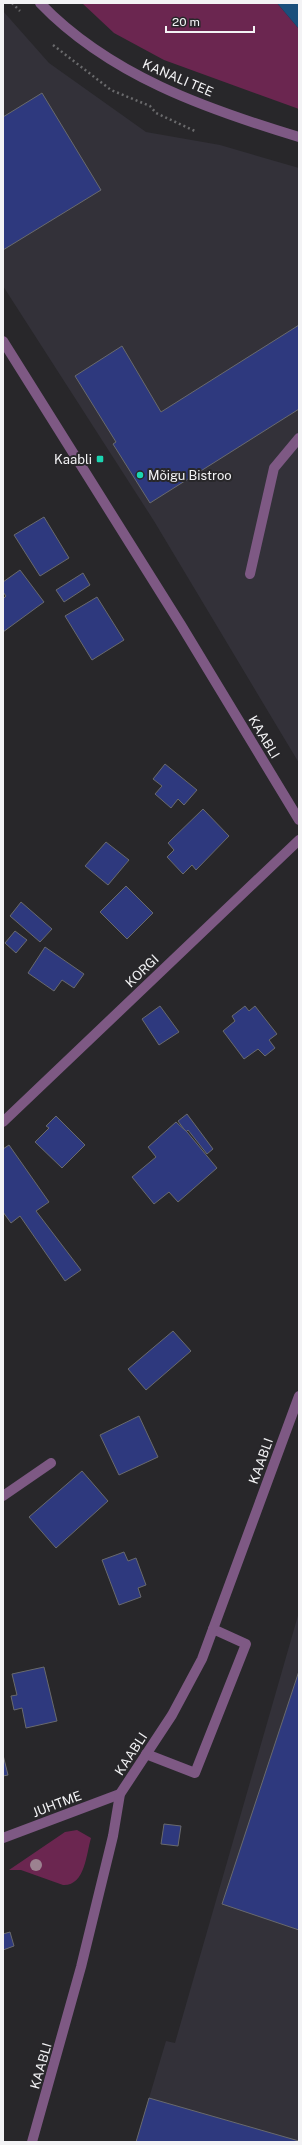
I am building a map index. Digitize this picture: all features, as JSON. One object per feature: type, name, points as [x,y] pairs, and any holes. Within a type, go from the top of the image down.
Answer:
[{"type":"street","name":"KANALI TEE","points":[[40,3],[86,44],[155,85],[255,124],[299,137]]},
{"type":"street","name":"KAABLI","points":[[3,341],[181,625],[299,820]]},
{"type":"street","points":[[250,574],[274,468],[299,438]]},
{"type":"street","name":"KORGI","points":[[3,1122],[299,840]]},
{"type":"street","name":"KAABLI","points":[[32,2142],[79,1974],[113,1836],[120,1794],[175,1709],[202,1659],[299,1396]]},
{"type":"street","points":[[3,1496],[51,1463]]},
{"type":"street","points":[[146,1754],[195,1773],[246,1644],[213,1629]]},
{"type":"street","name":"JUHTME","points":[[3,1838],[120,1794]]},
{"type":"shaded area","points":[[82,3],[277,3],[299,29],[299,109],[164,60],[114,33]]},
{"type":"shaded area","points":[[3,11],[49,63],[146,132],[220,145],[299,168],[299,763],[154,521],[3,286]]},
{"type":"shaded area","points":[[299,1612],[299,2142],[136,2142],[166,2041],[175,2043]]},
{"type":"shaded area","points":[[77,1830],[91,1838],[86,1861],[80,1875],[70,1884],[63,1885],[21,1870],[9,1870],[65,1832]]},
{"type":"water","points":[[277,3],[299,3],[299,29]]},
{"type":"building","points":[[42,93],[101,190],[3,250],[3,117]]},
{"type":"building","points":[[299,325],[299,409],[150,503],[113,444],[116,442],[75,376],[122,346],[161,412]]},
{"type":"building","points":[[44,517],[69,558],[40,576],[14,535]]},
{"type":"building","points":[[20,570],[44,602],[3,632],[3,599],[6,596],[3,592],[3,582]]},
{"type":"building","points":[[83,573],[90,585],[64,602],[56,590]]},
{"type":"building","points":[[97,597],[124,640],[92,660],[65,616]]},
{"type":"building","points":[[165,764],[197,790],[184,805],[178,799],[171,808],[155,794],[162,786],[153,779]]},
{"type":"building","points":[[203,809],[229,836],[196,870],[192,865],[183,874],[167,857],[174,850],[168,843]]},
{"type":"building","points":[[106,842],[129,860],[108,885],[85,866]]},
{"type":"building","points":[[126,886],[153,913],[127,939],[100,912]]},
{"type":"building","points":[[21,902],[52,929],[40,942],[10,916]]},
{"type":"building","points":[[15,931],[27,940],[16,953],[5,943]]},
{"type":"building","points":[[45,947],[84,974],[74,988],[62,980],[54,991],[28,973]]},
{"type":"building","points":[[160,1006],[179,1032],[159,1045],[142,1019]]},
{"type":"building","points":[[245,1006],[249,1011],[255,1006],[277,1034],[269,1040],[275,1048],[265,1056],[258,1049],[244,1059],[223,1031],[235,1021],[232,1016]]},
{"type":"building","points":[[187,1114],[213,1149],[207,1154],[188,1130],[186,1132],[178,1121]]},
{"type":"building","points":[[56,1116],[85,1145],[62,1168],[35,1142],[49,1128],[46,1126]]},
{"type":"building","points":[[176,1122],[187,1132],[217,1168],[178,1202],[169,1192],[154,1204],[132,1177],[156,1157],[148,1147]]},
{"type":"building","points":[[9,1145],[49,1202],[36,1211],[81,1270],[65,1281],[20,1216],[11,1223],[3,1212],[3,1149]]},
{"type":"building","points":[[173,1331],[191,1351],[146,1390],[128,1369]]},
{"type":"building","points":[[139,1416],[158,1457],[119,1475],[100,1435]]},
{"type":"building","points":[[82,1471],[108,1501],[56,1548],[29,1517]]},
{"type":"building","points":[[124,1552],[128,1561],[136,1558],[146,1585],[138,1588],[141,1597],[119,1605],[102,1560]]},
{"type":"building","points":[[44,1667],[57,1721],[26,1728],[22,1708],[14,1710],[11,1696],[17,1695],[12,1674]]},
{"type":"building","points":[[299,1671],[299,1930],[222,1904]]},
{"type":"building","points":[[3,1755],[8,1775],[3,1776]]},
{"type":"building","points":[[164,1824],[181,1826],[178,1846],[161,1844]]},
{"type":"building","points":[[10,1932],[14,1946],[3,1950],[3,1934]]},
{"type":"building","points":[[149,2098],[299,2141],[299,2142],[136,2142]]},
{"type":"place","name":"Kaabli","points":[[100,459]]},
{"type":"place","name":"Mõigu Bistroo","points":[[140,475]]}]
